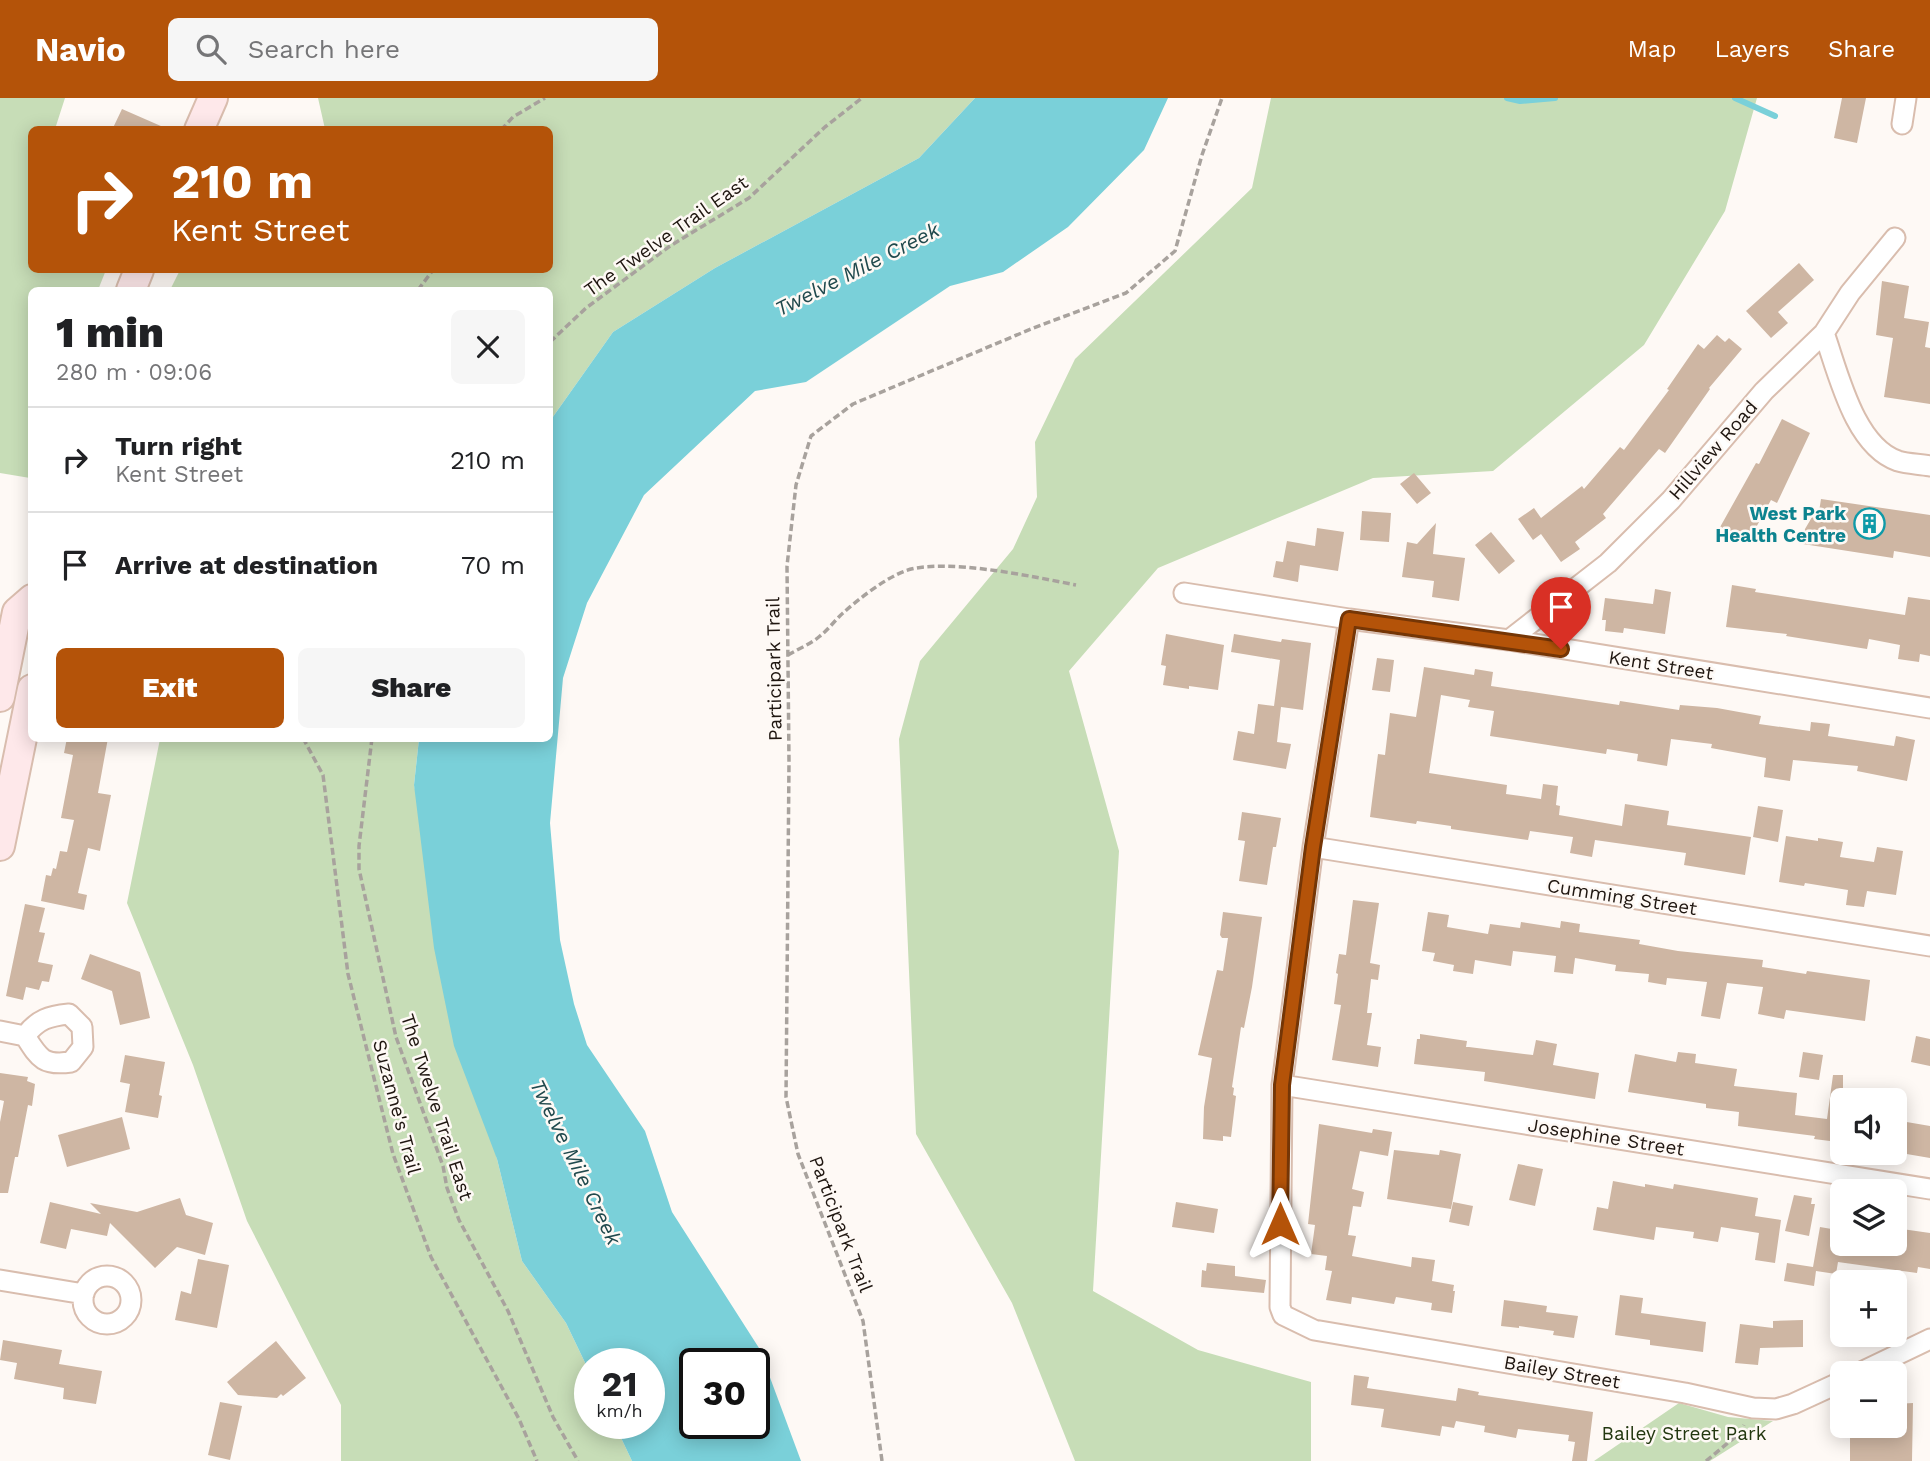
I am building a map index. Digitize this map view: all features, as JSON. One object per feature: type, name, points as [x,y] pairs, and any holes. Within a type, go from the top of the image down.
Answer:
[{"type":"street","points":[[201,126],[213,98]]},
{"type":"street","points":[[1902,124],[1906,98]]},
{"type":"street","name":"Hillview Road","points":[[1509,640],[1608,563],[1671,500],[1764,391],[1824,333],[1850,293],[1895,238]]},
{"type":"street","points":[[1824,333],[1857,422],[1869,439],[1884,454],[1898,461],[1930,466]]},
{"type":"street","name":"Kent Street","points":[[1184,593],[1349,619],[1509,640],[1930,708]]},
{"type":"street","points":[[0,696],[17,612],[28,602]]},
{"type":"street","points":[[1282,1085],[1313,847],[1349,619]]},
{"type":"street","points":[[0,846],[8,766],[28,702]]},
{"type":"street","name":"Cumming Street","points":[[1313,847],[1930,946]]},
{"type":"street","points":[[0,1031],[25,1036]]},
{"type":"street","name":"Josephine Street","points":[[1282,1085],[1930,1189]]},
{"type":"street","name":"Bailey Street","points":[[1282,1085],[1283,1315],[1314,1330],[1685,1393],[1753,1408],[1776,1409],[1830,1387]]},
{"type":"street","points":[[0,1280],[84,1293]]},
{"type":"street","points":[[1884,1361],[1930,1339]]},
{"type":"path","points":[[505,126],[513,117],[545,98]]},
{"type":"path","name":"The Twelve Trail East","points":[[553,339],[586,308],[670,246],[749,198],[825,127],[862,98]]},
{"type":"path","name":"Participark Trail","points":[[882,1461],[863,1321],[798,1154],[786,1097],[787,566],[796,485],[811,436],[853,404],[1031,329],[1126,293],[1175,251],[1202,155],[1222,98]]},
{"type":"path","points":[[788,655],[820,636],[844,612],[905,571],[929,566],[964,568],[1031,576],[1076,585]]},
{"type":"path","name":"Suzanne's Trail","points":[[305,742],[323,775],[348,974],[393,1154],[431,1257],[519,1419],[537,1461]]},
{"type":"path","name":"The Twelve Trail East","points":[[372,742],[359,846],[359,869],[396,1037],[443,1166],[447,1188],[459,1220],[509,1311],[553,1417],[578,1461]]},
{"type":"path","points":[[1706,1461],[1740,1433],[1753,1408]]},
{"type":"green space","points":[[0,98],[65,98],[56,126],[28,126],[28,273],[105,273],[99,287],[28,287],[28,478],[0,473]]},
{"type":"green space","points":[[318,98],[975,98],[919,158],[715,268],[613,332],[553,417],[553,287],[172,287],[178,273],[553,273],[553,126],[324,126]]},
{"type":"green space","points":[[1271,98],[1757,98],[1725,211],[1644,345],[1493,471],[1373,478],[1158,568],[1069,671],[1119,851],[1093,1291],[1198,1350],[1311,1382],[1311,1461],[1075,1461],[1012,1303],[916,1134],[899,739],[920,661],[1013,549],[1037,497],[1035,442],[1075,359],[1252,188]]},
{"type":"green space","points":[[159,742],[419,742],[414,785],[522,1261],[566,1323],[578,1348],[574,1348],[574,1439],[622,1439],[632,1461],[341,1461],[341,1405],[247,1221],[193,1065],[127,903]]},
{"type":"green space","name":"Bailey Street Park","points":[[1679,1403],[1728,1417],[1773,1421],[1710,1461],[1594,1461]]},
{"type":"water","name":"Twelve Mile Creek","points":[[975,98],[1168,98],[1144,150],[1068,227],[1003,272],[950,286],[806,382],[755,391],[644,495],[587,603],[563,678],[550,823],[560,940],[574,1004],[587,1045],[645,1131],[672,1212],[759,1348],[679,1348],[679,1439],[770,1439],[770,1378],[801,1461],[632,1461],[622,1439],[665,1439],[665,1348],[578,1348],[566,1323],[522,1261],[497,1159],[454,1046],[434,948],[414,785],[419,742],[553,742],[553,417],[613,332],[715,268],[919,158]]},
{"type":"building","points":[[1842,98],[1866,98],[1857,143],[1834,138]]},
{"type":"building","points":[[122,109],[161,126],[114,126]]},
{"type":"building","points":[[1799,263],[1814,280],[1778,312],[1788,323],[1771,338],[1746,311]]},
{"type":"building","points":[[1882,281],[1909,286],[1904,318],[1929,322],[1925,347],[1930,348],[1930,404],[1884,397],[1893,338],[1876,335]]},
{"type":"building","points":[[1717,335],[1725,342],[1729,338],[1742,349],[1709,388],[1665,453],[1659,449],[1603,514],[1606,518],[1575,542],[1580,549],[1561,562],[1541,534],[1533,540],[1518,519],[1534,508],[1541,518],[1582,486],[1584,489],[1620,447],[1624,450],[1669,390],[1667,389],[1698,344],[1704,349]]},
{"type":"building","points":[[1782,419],[1810,433],[1777,503],[1771,500],[1747,544],[1719,529],[1756,463],[1759,464]]},
{"type":"building","points":[[1414,473],[1431,493],[1417,504],[1400,484]]},
{"type":"building","name":"West Park Health Centre","points":[[1821,499],[1930,515],[1930,557],[1894,551],[1893,558],[1803,544],[1805,529],[1812,517],[1818,518]]},
{"type":"building","points":[[1362,511],[1391,513],[1389,542],[1360,540]]},
{"type":"building","points":[[1436,523],[1433,554],[1465,558],[1459,601],[1432,597],[1434,581],[1402,577],[1407,542],[1417,544]]},
{"type":"building","points":[[1317,528],[1344,532],[1338,571],[1300,565],[1298,582],[1273,577],[1276,561],[1283,562],[1287,541],[1315,546]]},
{"type":"building","points":[[1491,532],[1515,561],[1499,574],[1475,545]]},
{"type":"building","points":[[1732,585],[1756,589],[1755,592],[1905,615],[1908,597],[1930,600],[1930,656],[1920,654],[1919,662],[1898,659],[1900,645],[1869,639],[1867,649],[1786,636],[1787,634],[1726,627]]},
{"type":"building","points":[[1655,589],[1671,592],[1665,634],[1624,628],[1623,633],[1605,631],[1606,620],[1602,620],[1605,598],[1653,604]]},
{"type":"building","points":[[1166,634],[1224,645],[1218,690],[1163,685],[1166,666],[1161,665]]},
{"type":"building","points":[[1234,634],[1281,642],[1282,639],[1311,643],[1303,710],[1281,707],[1277,742],[1291,744],[1286,769],[1233,760],[1238,731],[1254,734],[1258,704],[1274,706],[1280,660],[1231,652]]},
{"type":"building","points":[[1377,658],[1394,660],[1390,692],[1372,690]]},
{"type":"building","points":[[1424,667],[1474,675],[1475,669],[1493,672],[1491,686],[1619,705],[1620,701],[1679,710],[1680,705],[1717,708],[1761,716],[1759,724],[1810,731],[1811,722],[1830,724],[1828,736],[1894,746],[1896,736],[1915,740],[1907,781],[1857,771],[1858,766],[1793,760],[1790,781],[1764,777],[1766,758],[1711,748],[1712,744],[1671,739],[1667,766],[1637,761],[1638,754],[1607,749],[1606,754],[1490,736],[1494,711],[1468,707],[1470,700],[1441,695],[1429,773],[1507,785],[1506,794],[1541,799],[1543,784],[1558,786],[1556,805],[1560,806],[1559,815],[1622,826],[1625,804],[1669,811],[1667,825],[1751,837],[1745,875],[1684,865],[1686,853],[1595,840],[1592,857],[1570,853],[1573,837],[1530,831],[1528,840],[1451,829],[1451,826],[1417,821],[1416,824],[1370,817],[1378,754],[1385,755],[1390,713],[1416,717]]},
{"type":"building","points":[[66,742],[107,742],[98,793],[111,795],[100,851],[88,848],[78,893],[87,895],[84,910],[41,901],[46,875],[51,876],[53,868],[56,869],[60,851],[67,852],[74,820],[61,818],[73,755],[64,753]]},
{"type":"building","points":[[1758,806],[1783,810],[1778,842],[1753,837]]},
{"type":"building","points":[[1242,812],[1281,818],[1267,885],[1239,881],[1245,841],[1238,840]]},
{"type":"building","points":[[1786,836],[1843,842],[1840,857],[1874,862],[1877,847],[1903,851],[1896,895],[1867,891],[1864,907],[1846,905],[1848,890],[1779,882]]},
{"type":"building","points":[[1353,900],[1379,903],[1370,963],[1380,965],[1378,980],[1371,979],[1367,1013],[1372,1013],[1367,1045],[1381,1047],[1378,1067],[1332,1060],[1341,1005],[1334,1004],[1336,973],[1339,954],[1346,955]]},
{"type":"building","points":[[25,904],[45,908],[39,932],[45,933],[38,962],[53,965],[49,982],[42,981],[39,990],[26,987],[23,1000],[6,996]]},
{"type":"building","points":[[1223,912],[1262,917],[1252,987],[1244,1028],[1241,1027],[1232,1087],[1233,1095],[1236,1096],[1231,1137],[1223,1136],[1223,1141],[1203,1139],[1204,1107],[1212,1058],[1198,1055],[1217,970],[1223,971],[1228,938],[1222,938],[1220,935]]},
{"type":"building","points":[[1428,912],[1449,915],[1447,927],[1488,934],[1490,924],[1520,928],[1521,922],[1560,928],[1561,921],[1580,924],[1579,932],[1640,940],[1639,944],[1763,960],[1762,967],[1806,974],[1807,971],[1870,980],[1865,1021],[1786,1010],[1784,1019],[1758,1014],[1763,987],[1727,983],[1720,1019],[1701,1016],[1707,982],[1667,978],[1666,985],[1648,982],[1649,974],[1615,971],[1616,965],[1575,958],[1573,974],[1554,972],[1556,956],[1513,951],[1511,966],[1475,960],[1473,974],[1453,971],[1454,965],[1433,961],[1435,953],[1422,951]]},
{"type":"building","points":[[90,954],[140,972],[150,1018],[120,1025],[112,991],[81,979]]},
{"type":"building","points":[[1420,1034],[1467,1041],[1466,1047],[1533,1055],[1536,1040],[1557,1044],[1553,1065],[1599,1073],[1595,1099],[1484,1081],[1485,1072],[1414,1064]]},
{"type":"building","points":[[1916,1036],[1930,1039],[1930,1066],[1911,1062]]},
{"type":"building","points":[[1678,1052],[1696,1054],[1695,1063],[1737,1069],[1734,1086],[1797,1093],[1795,1115],[1827,1119],[1830,1097],[1830,1141],[1814,1139],[1815,1136],[1738,1126],[1739,1112],[1628,1092],[1635,1054],[1676,1062]]},
{"type":"building","points":[[1803,1052],[1823,1055],[1819,1080],[1799,1077]]},
{"type":"building","points":[[125,1055],[165,1062],[158,1118],[125,1112],[130,1084],[120,1082]]},
{"type":"building","points":[[0,1073],[28,1077],[27,1081],[35,1084],[32,1106],[28,1105],[8,1193],[0,1193],[0,1122],[4,1101],[0,1100]]},
{"type":"building","points":[[1833,1075],[1843,1075],[1843,1088],[1831,1088]]},
{"type":"building","points":[[122,1117],[130,1149],[67,1167],[58,1135]]},
{"type":"building","points":[[1907,1122],[1930,1126],[1930,1158],[1907,1154]]},
{"type":"building","points":[[1319,1124],[1372,1133],[1373,1129],[1392,1132],[1388,1156],[1360,1151],[1352,1189],[1364,1192],[1361,1207],[1353,1206],[1348,1235],[1356,1236],[1352,1256],[1411,1267],[1412,1257],[1435,1260],[1432,1281],[1454,1285],[1452,1313],[1431,1310],[1432,1303],[1396,1297],[1394,1304],[1352,1297],[1351,1304],[1326,1300],[1332,1271],[1325,1270],[1327,1256],[1311,1254],[1315,1225],[1308,1224]]},
{"type":"building","points":[[1394,1150],[1439,1155],[1440,1150],[1461,1154],[1451,1209],[1387,1199]]},
{"type":"building","points":[[1518,1164],[1543,1169],[1535,1206],[1509,1200]]},
{"type":"building","points":[[1613,1181],[1673,1189],[1674,1184],[1758,1198],[1755,1216],[1781,1220],[1775,1263],[1755,1260],[1759,1233],[1721,1227],[1718,1242],[1693,1238],[1694,1232],[1656,1227],[1654,1240],[1593,1230],[1597,1207],[1608,1209]]},
{"type":"building","points":[[1794,1195],[1812,1198],[1811,1204],[1815,1204],[1809,1236],[1785,1231]]},
{"type":"building","points":[[180,1198],[186,1215],[213,1223],[205,1255],[177,1247],[155,1268],[110,1223],[107,1236],[71,1229],[66,1249],[40,1243],[50,1202],[101,1214],[90,1203],[137,1212]]},
{"type":"building","points":[[1176,1202],[1218,1209],[1214,1233],[1172,1227]]},
{"type":"building","points":[[1453,1202],[1473,1206],[1469,1226],[1449,1222]]},
{"type":"building","points":[[1820,1227],[1830,1229],[1830,1256],[1907,1256],[1907,1230],[1930,1233],[1930,1269],[1918,1267],[1917,1273],[1838,1262],[1837,1270],[1830,1270],[1830,1273],[1816,1271],[1814,1286],[1784,1281],[1787,1263],[1813,1267]]},
{"type":"building","points":[[198,1259],[229,1265],[217,1328],[175,1320],[181,1291],[191,1294]]},
{"type":"building","points":[[1207,1263],[1235,1266],[1235,1276],[1266,1280],[1264,1293],[1201,1287],[1202,1270],[1206,1271]]},
{"type":"building","points":[[1620,1295],[1643,1298],[1641,1313],[1706,1322],[1703,1352],[1650,1345],[1650,1340],[1615,1335]]},
{"type":"building","points":[[1504,1300],[1547,1306],[1546,1312],[1578,1316],[1574,1338],[1553,1335],[1554,1331],[1501,1326]]},
{"type":"building","points":[[1803,1320],[1803,1347],[1760,1348],[1758,1365],[1735,1363],[1740,1324],[1773,1328],[1773,1321]]},
{"type":"building","points":[[3,1340],[62,1350],[59,1364],[102,1371],[96,1404],[63,1399],[64,1388],[14,1379],[17,1363],[0,1360]]},
{"type":"building","points":[[276,1341],[306,1378],[277,1398],[238,1395],[227,1382]]},
{"type":"building","points":[[1354,1375],[1369,1377],[1367,1388],[1456,1401],[1458,1388],[1479,1392],[1478,1395],[1593,1412],[1587,1461],[1572,1461],[1575,1442],[1568,1441],[1569,1435],[1518,1429],[1516,1438],[1484,1432],[1485,1426],[1456,1421],[1454,1428],[1442,1426],[1440,1436],[1381,1427],[1384,1409],[1351,1405]]},
{"type":"building","points":[[220,1402],[242,1406],[230,1460],[208,1455]]},
{"type":"building","points":[[1907,1403],[1913,1403],[1912,1461],[1850,1461],[1850,1438],[1907,1438]]},
{"type":"waterway","points":[[1507,98],[1520,101],[1555,98]]},
{"type":"waterway","points":[[1735,98],[1775,116]]},
{"type":"place","name":"West Park Health Centre","points":[[1869,524]]},
{"type":"route","points":[[1280,1224],[1282,1085],[1313,847],[1349,619],[1561,649]]}]
